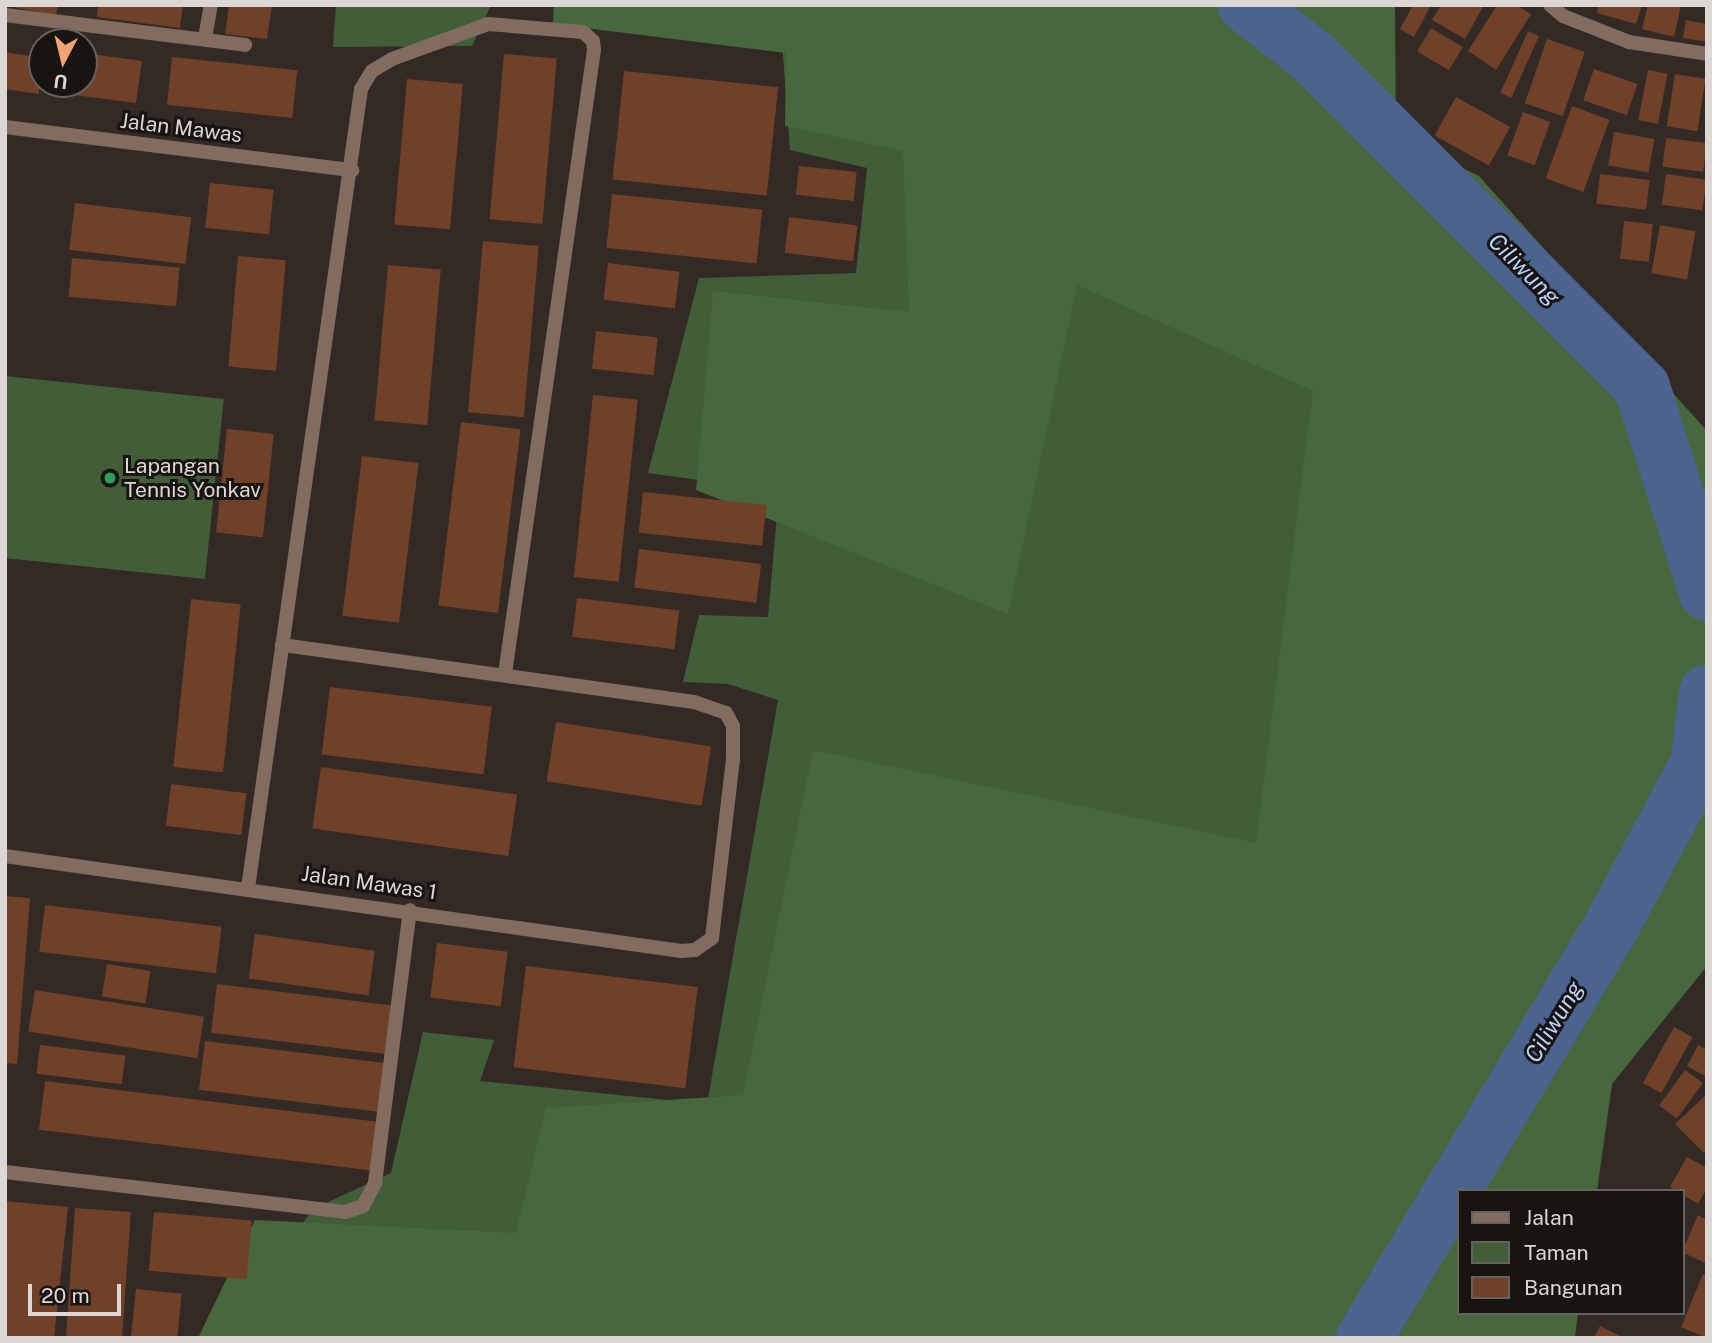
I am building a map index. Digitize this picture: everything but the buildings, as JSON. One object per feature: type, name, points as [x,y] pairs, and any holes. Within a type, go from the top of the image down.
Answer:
[{"type":"street","points":[[205,38],[211,5]]},
{"type":"street","points":[[1550,5],[1563,16],[1629,41],[1707,54]]},
{"type":"street","points":[[5,15],[245,45]]},
{"type":"street","points":[[248,888],[282,645],[352,170],[364,80],[385,62],[466,28],[488,24],[583,32],[593,41],[505,674],[282,645]]},
{"type":"street","name":"Jalan Mawas","points":[[5,127],[352,170]]},
{"type":"street","name":"Jalan Mawas 1","points":[[5,856],[410,910],[681,951],[705,946],[716,929],[734,750],[733,726],[726,713],[704,704],[505,674]]},
{"type":"street","points":[[5,1172],[345,1212],[363,1206],[374,1183],[410,910]]},
{"type":"green space","points":[[336,5],[491,5],[472,46],[333,47]]},
{"type":"green space","points":[[547,5],[1104,5],[1231,185],[1563,897],[201,1338],[270,1268],[313,1209],[391,1173],[423,1032],[494,1040],[480,1081],[707,1104],[778,700],[728,684],[683,682],[699,615],[768,617],[779,491],[648,473],[699,278],[856,273],[867,168],[790,150],[782,42]]},
{"type":"green space","points":[[554,5],[1395,5],[1396,136],[1479,176],[1707,431],[1707,966],[1612,1084],[1597,1189],[1456,1189],[1456,1315],[1578,1315],[1575,1338],[198,1338],[255,1220],[516,1233],[546,1108],[743,1095],[813,750],[1256,843],[1313,391],[1077,285],[1008,614],[696,490],[713,291],[909,312],[903,151],[785,126],[786,53],[553,24]]},
{"type":"green space","name":"Lapangan Tennis Yonkav","points":[[5,376],[224,399],[205,579],[5,558]]},
{"type":"waterway","name":"Ciliwung","points":[[1246,5],[1313,57],[1642,387],[1707,593]]},
{"type":"waterway","name":"Ciliwung","points":[[1364,1338],[1611,927],[1699,762],[1707,692]]},
{"type":"place","name":"Lapangan Tennis Yonkav","points":[[110,478]]}]
